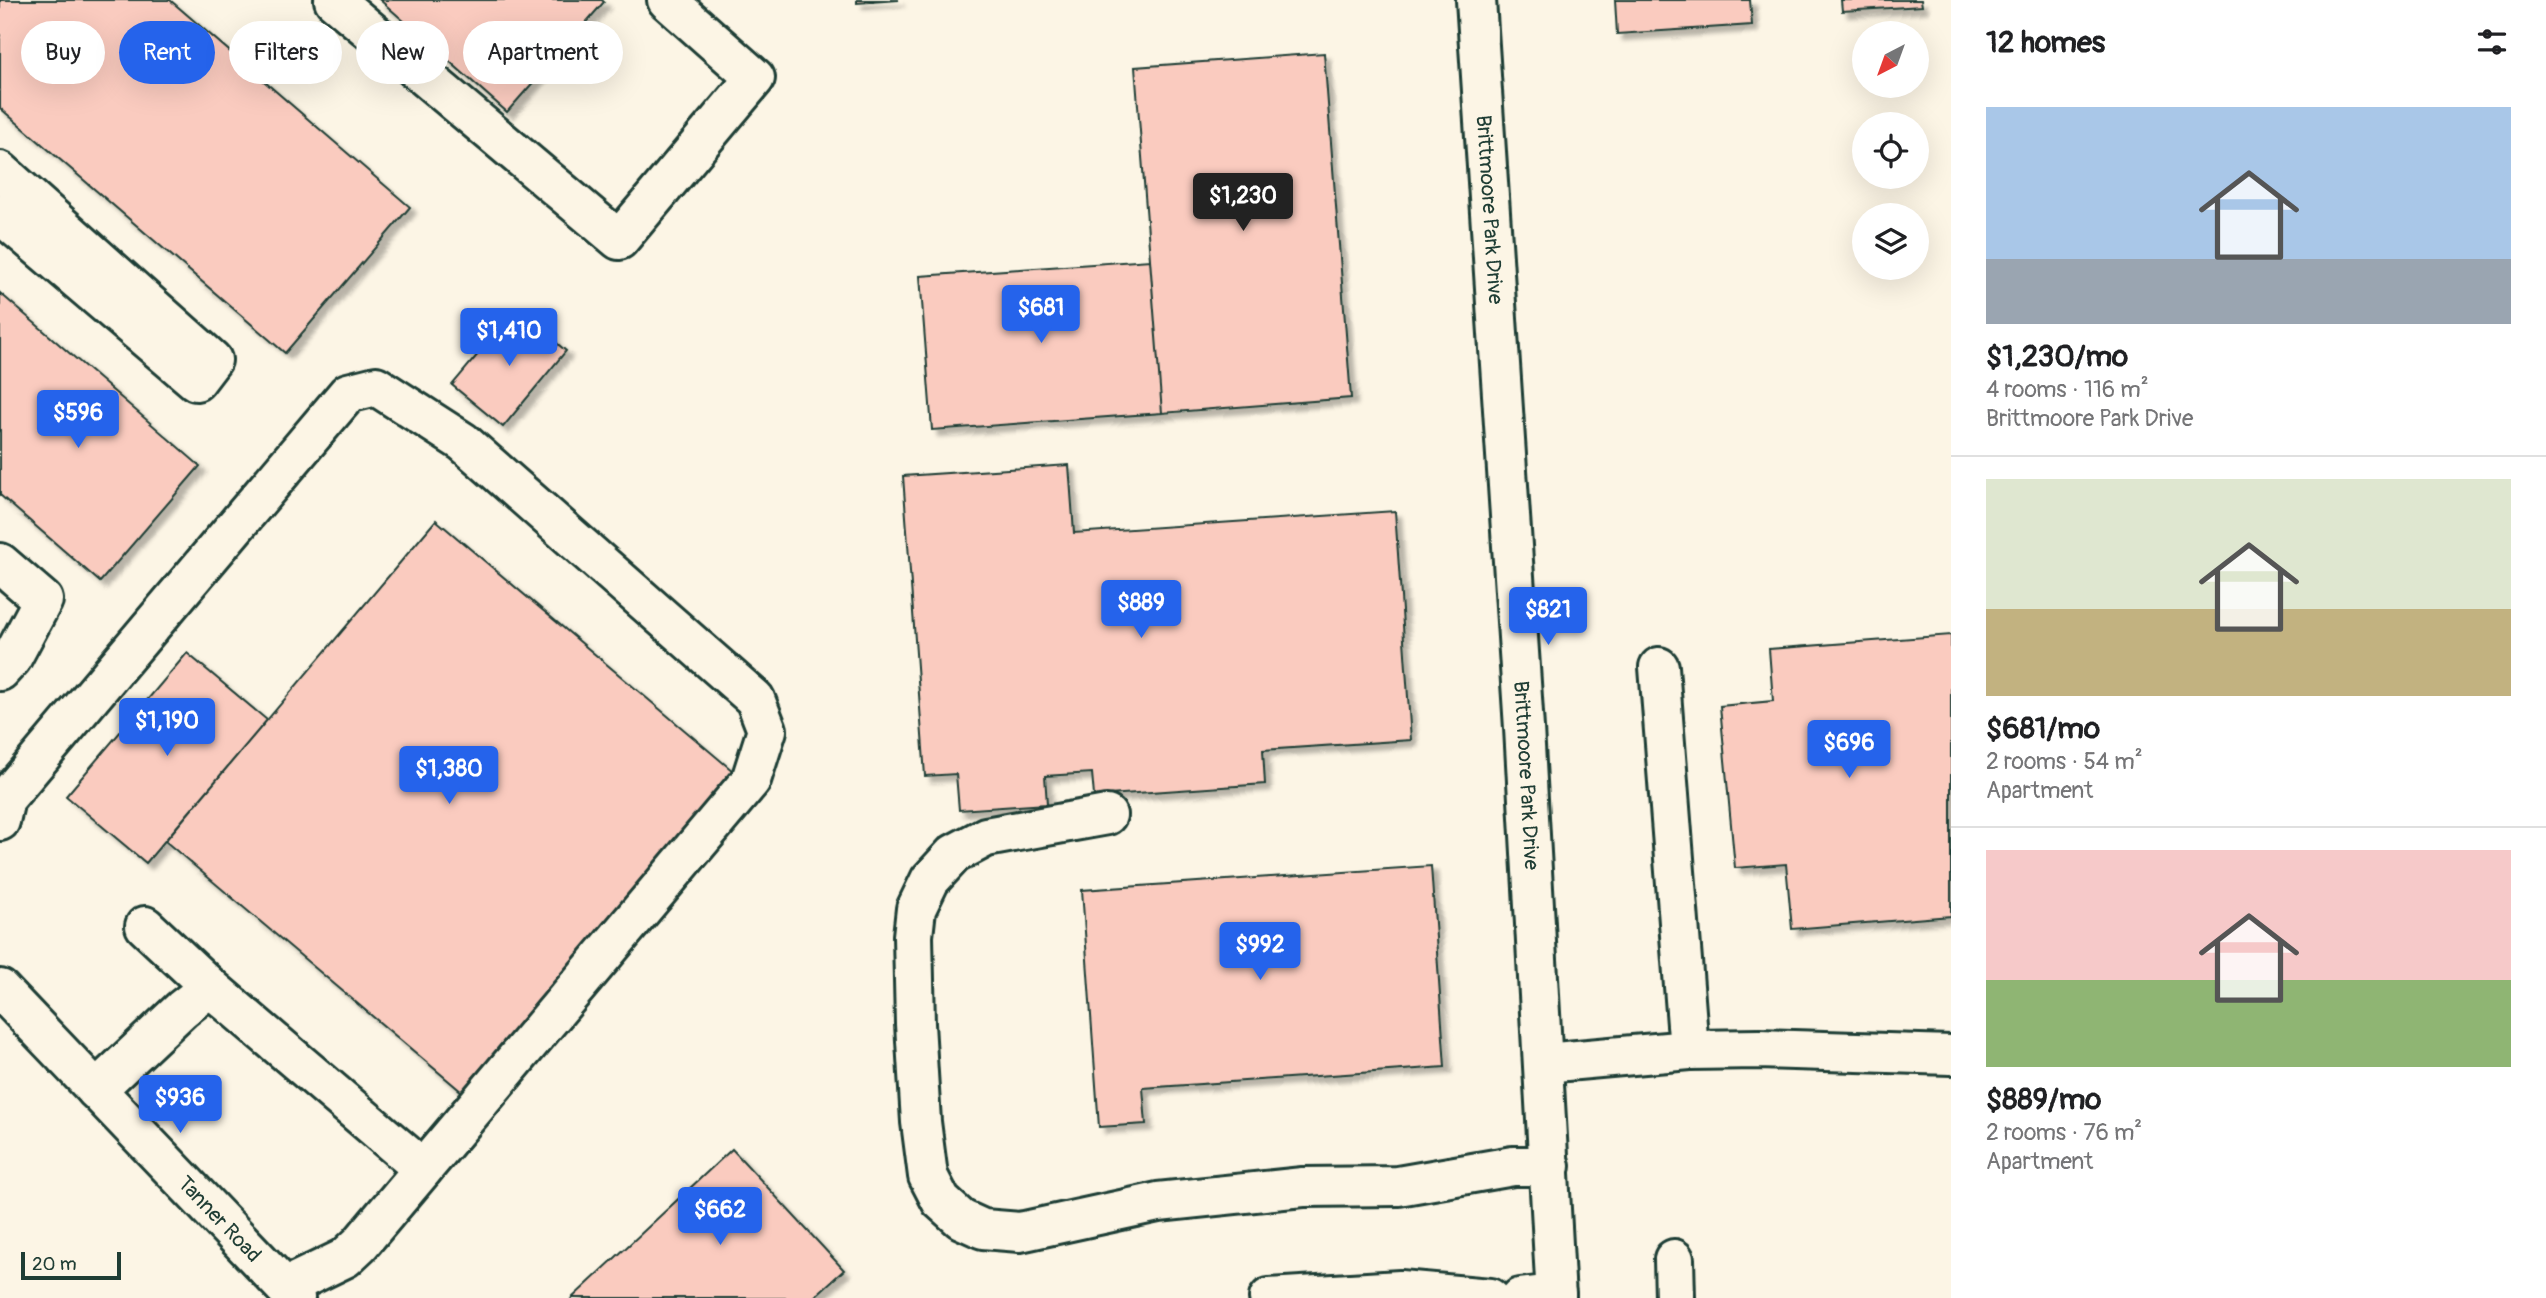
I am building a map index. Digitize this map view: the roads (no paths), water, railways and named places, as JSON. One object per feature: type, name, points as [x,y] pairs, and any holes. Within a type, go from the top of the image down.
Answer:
[{"type":"street","points":[[334,0],[619,240],[755,78],[667,0]]},
{"type":"street","name":"Brittmoore Park Drive","points":[[1476,0],[1550,1166],[1544,1297]]},
{"type":"street","points":[[0,171],[212,360],[196,381],[0,214]]},
{"type":"street","points":[[0,821],[5,799],[348,393],[376,386],[463,442],[755,699],[767,730],[751,780],[345,1258],[290,1292]]},
{"type":"street","points":[[0,563],[43,600],[12,658],[0,671]]},
{"type":"street","points":[[1659,667],[1689,1050]]},
{"type":"street","points":[[1107,815],[986,837],[954,854],[930,880],[916,909],[913,936],[915,1024],[921,1122],[928,1176],[941,1201],[961,1219],[983,1229],[1020,1232],[1158,1202],[1303,1187],[1398,1186],[1513,1166],[1550,1166]]},
{"type":"street","points":[[145,926],[210,987],[423,1169]]},
{"type":"street","points":[[96,1090],[182,1009],[210,987]]},
{"type":"street","name":"Tanner Road","points":[[0,989],[290,1292]]},
{"type":"street","points":[[1544,1063],[1689,1050],[1759,1049],[1951,1055]]},
{"type":"street","points":[[1674,1259],[1675,1298]]},
{"type":"street","points":[[1269,1298],[1401,1290],[1468,1297]]}]
